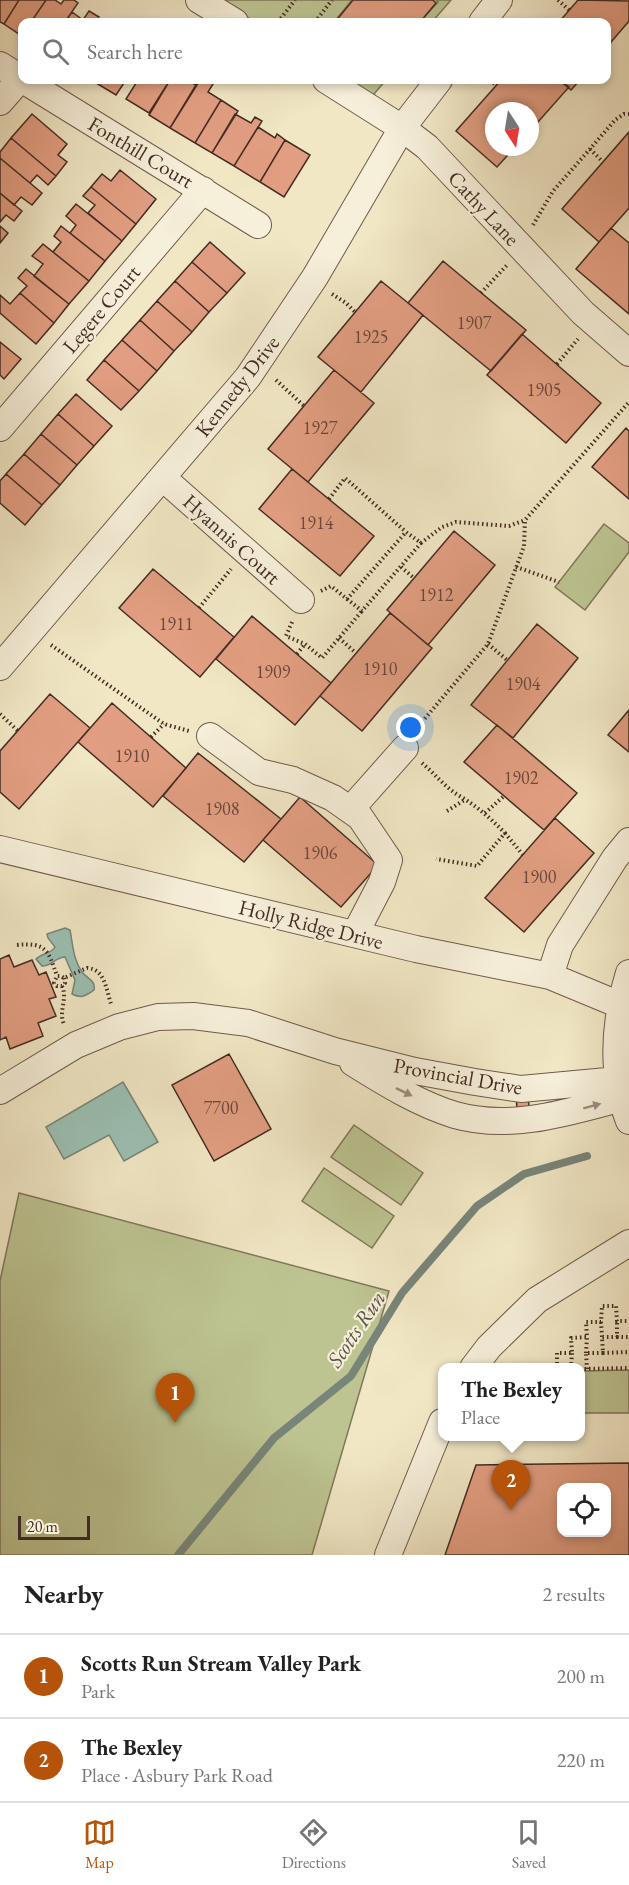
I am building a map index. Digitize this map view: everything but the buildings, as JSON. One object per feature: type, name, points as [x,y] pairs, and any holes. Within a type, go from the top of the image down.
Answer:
[{"type":"street","points":[[200,0],[229,18]]},
{"type":"street","points":[[485,18],[499,0]]},
{"type":"street","points":[[0,102],[17,75]]},
{"type":"street","name":"Fonthill Court","points":[[32,84],[258,225]]},
{"type":"street","name":"Cathy Lane","points":[[332,84],[402,128],[427,147],[520,248],[592,321],[629,352]]},
{"type":"street","name":"Kennedy Drive","points":[[0,667],[248,377],[315,277],[402,128],[436,84]]},
{"type":"street","name":"Legere Court","points":[[0,428],[203,190]]},
{"type":"street","name":"Hyannis Court","points":[[163,478],[301,600]]},
{"type":"street","points":[[210,736],[259,772],[293,780],[333,798],[360,817],[389,860],[382,882],[355,934]]},
{"type":"street","points":[[350,810],[405,748]]},
{"type":"street","points":[[550,976],[560,945],[615,858],[629,840]]},
{"type":"street","name":"Holly Ridge Drive","points":[[0,849],[416,949],[550,976],[620,1005]]},
{"type":"street","points":[[623,1100],[615,1041],[620,1005],[629,973]]},
{"type":"street","name":"Provincial Drive","points":[[0,1091],[76,1045],[119,1027],[158,1017],[204,1018],[248,1023],[336,1051],[415,1071],[521,1089],[623,1100]]},
{"type":"street","name":"Provincial Drive","points":[[336,1051],[390,1085],[456,1115],[492,1120],[525,1120],[559,1115],[623,1100]]},
{"type":"street","points":[[477,1363],[489,1347],[537,1300],[629,1243]]},
{"type":"street","points":[[388,1555],[438,1432]]},
{"type":"path","points":[[281,18],[295,0]]},
{"type":"path","points":[[318,18],[332,0]]},
{"type":"path","points":[[558,0],[569,10]]},
{"type":"path","points":[[481,293],[520,248],[554,191],[615,120],[624,114],[629,114]]},
{"type":"path","points":[[590,149],[603,162]]},
{"type":"path","points":[[557,364],[592,321]]},
{"type":"path","points":[[256,364],[304,406]]},
{"type":"path","points":[[362,611],[331,586],[301,600],[286,636],[304,644],[322,658],[421,543],[442,527],[456,522],[509,526],[525,520],[629,402]]},
{"type":"path","points":[[329,499],[345,478],[421,543]]},
{"type":"path","points":[[523,855],[485,813],[467,798],[457,794],[402,746],[488,644],[524,546],[525,520]]},
{"type":"path","points":[[347,599],[406,532]]},
{"type":"path","points":[[199,608],[246,550]]},
{"type":"path","points":[[401,567],[414,578]]},
{"type":"path","points":[[516,567],[559,582]]},
{"type":"path","points":[[32,630],[164,724],[210,736]]},
{"type":"path","points":[[339,638],[356,653]]},
{"type":"path","points":[[297,654],[304,644]]},
{"type":"path","points":[[488,644],[507,660]]},
{"type":"path","points":[[0,714],[18,731]]},
{"type":"path","points":[[151,737],[164,724]]},
{"type":"path","points":[[485,813],[504,796]]},
{"type":"path","points":[[447,810],[467,798]]},
{"type":"path","points":[[436,859],[477,866],[505,834]]},
{"type":"path","points":[[17,945],[32,943],[46,950],[57,976],[53,983],[62,986]]},
{"type":"path","points":[[57,976],[66,977],[87,968],[93,968],[102,975],[119,1027]]},
{"type":"path","points":[[66,977],[62,986],[66,999],[61,1016],[76,1045]]},
{"type":"path","points":[[603,1353],[602,1306],[616,1306],[617,1337]]},
{"type":"path","points":[[602,1322],[586,1322],[587,1369],[629,1368]]},
{"type":"path","points":[[617,1322],[629,1322]]},
{"type":"path","points":[[571,1363],[571,1338],[587,1337]]},
{"type":"path","points":[[602,1337],[629,1337]]},
{"type":"path","points":[[586,1353],[629,1352]]},
{"type":"path","points":[[557,1363],[557,1353],[572,1353]]},
{"type":"green space","points":[[219,0],[352,0],[337,18],[248,18]]},
{"type":"green space","points":[[436,0],[451,0],[435,18],[424,18],[438,2]]},
{"type":"green space","points":[[353,84],[383,84],[374,94],[377,99]]},
{"type":"green space","points":[[604,524],[629,543],[629,552],[585,610],[555,587]]},
{"type":"green space","points":[[354,1125],[423,1173],[401,1205],[331,1157]]},
{"type":"green space","points":[[324,1168],[394,1216],[372,1248],[302,1201]]},
{"type":"green space","points":[[19,1193],[389,1291],[312,1555],[0,1555],[0,1281]]},
{"type":"green space","points":[[629,1370],[629,1413],[585,1413],[585,1371]]},
{"type":"water","points":[[65,928],[70,930],[79,967],[94,984],[94,990],[83,996],[72,994],[75,980],[65,957],[45,966],[42,966],[36,959],[55,947],[47,934]]},
{"type":"water","points":[[123,1082],[158,1142],[124,1161],[109,1135],[64,1159],[46,1127]]},
{"type":"waterway","name":"Scotts Run","points":[[178,1555],[274,1438],[351,1376],[402,1293],[477,1206],[524,1174],[587,1156]]},
{"type":"place","name":"Scotts Run Stream Valley Park","points":[[175,1423]]},
{"type":"place","name":"The Bexley","points":[[511,1510]]}]
